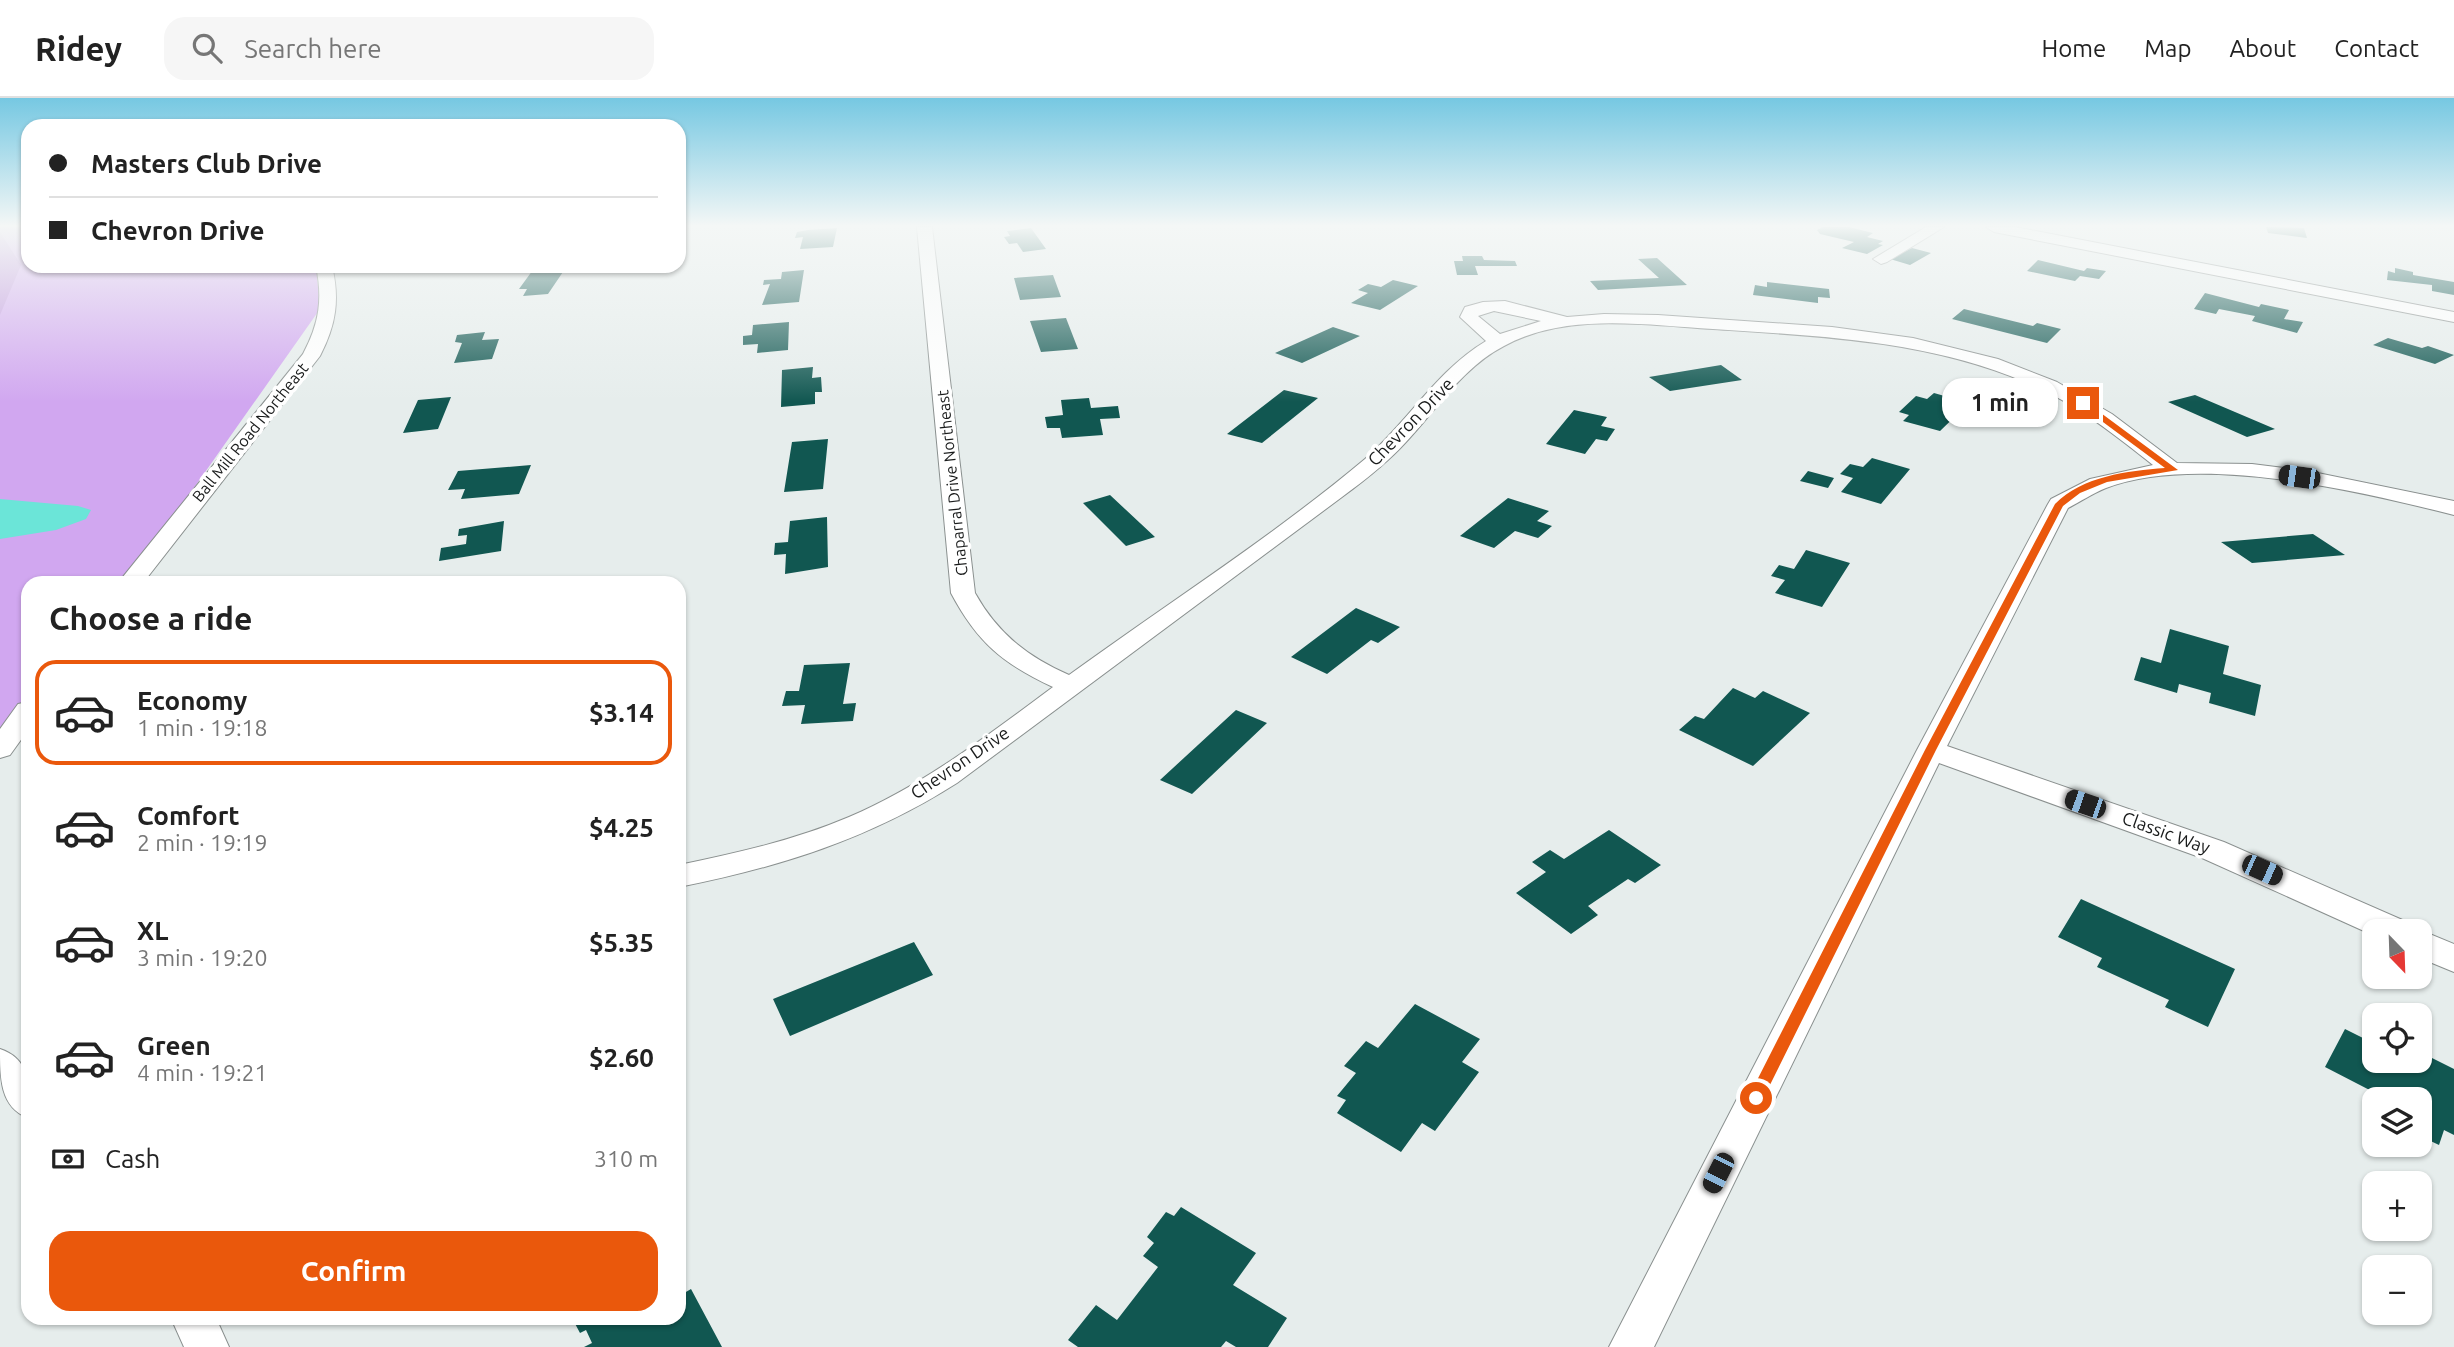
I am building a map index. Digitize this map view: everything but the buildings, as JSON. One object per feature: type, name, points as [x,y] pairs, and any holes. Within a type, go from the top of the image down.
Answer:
[{"type":"street","name":"Ball Mill Road Northeast","points":[[136,576],[311,356],[331,312],[329,285]]},
{"type":"street","name":"Chaparral Drive Northeast","points":[[930,285],[963,593],[976,620],[999,645],[1033,669],[1072,686]]},
{"type":"street","points":[[2292,285],[2454,317]]},
{"type":"street","points":[[1496,342],[1490,332],[1473,322],[1469,317],[1471,311],[1480,307],[1510,306],[1542,318],[1565,322]]},
{"type":"street","name":"Chevron Drive","points":[[686,875],[735,866],[797,848],[862,823],[943,779],[1298,522],[1380,457],[1460,372],[1496,342],[1528,330],[1565,322],[1646,320],[1818,330],[1940,349],[2003,367],[2061,391],[2103,417],[2173,470]]},
{"type":"street","points":[[1631,1347],[1931,750],[2059,504],[2077,491],[2104,480],[2134,473],[2173,470],[2279,474],[2339,482],[2454,508]]},
{"type":"street","points":[[0,749],[21,720]]},
{"type":"street","name":"Classic Way","points":[[1931,750],[2213,850],[2368,919]]},
{"type":"street","points":[[2432,949],[2454,959]]},
{"type":"street","points":[[0,1064],[21,1092]]},
{"type":"street","points":[[196,1325],[207,1347]]},
{"type":"shaded area","points":[[0,285],[318,285],[320,309],[132,576],[21,576],[21,730],[0,759]]},
{"type":"shaded area","points":[[0,285],[12,285],[0,315]]},
{"type":"water","points":[[0,499],[78,506],[91,510],[86,519],[56,530],[0,539]]},
{"type":"route","points":[[1756,1098],[1931,750],[2059,504],[2077,491],[2104,480],[2134,473],[2173,470],[2083,403]]}]
